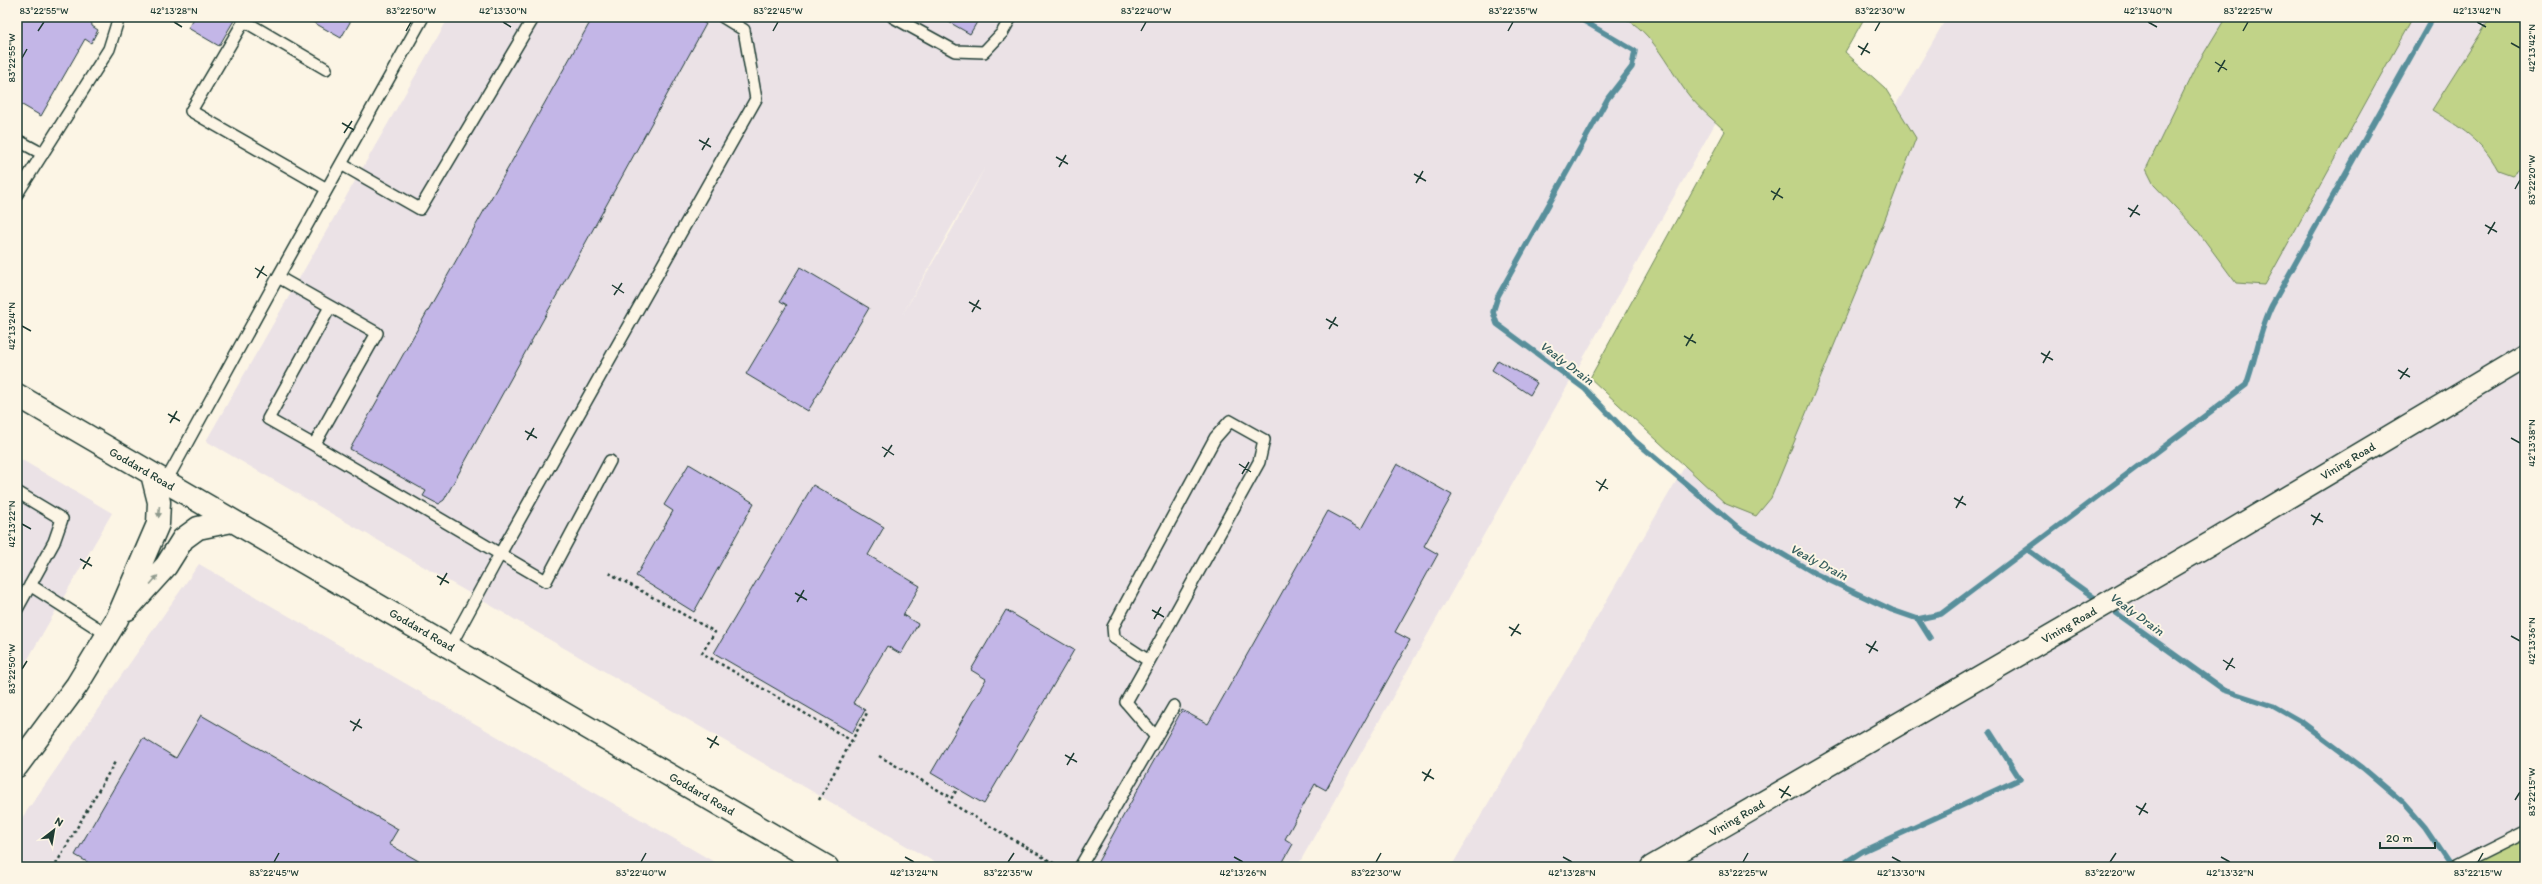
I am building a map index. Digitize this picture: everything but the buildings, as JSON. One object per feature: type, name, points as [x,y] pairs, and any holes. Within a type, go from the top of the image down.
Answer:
[{"type":"main road","name":"Vining Road","points":[[1652,867],[2211,543],[2525,356]]},
{"type":"main road","name":"Goddard Road","points":[[17,395],[450,646],[821,866]]},
{"type":"main road","points":[[17,766],[77,685],[113,627],[158,524],[159,478]]},
{"type":"main road","points":[[113,627],[166,566],[183,539],[198,528],[232,521]]},
{"type":"lane","points":[[17,194],[109,49],[120,17]]},
{"type":"lane","points":[[159,478],[278,277],[423,17]]},
{"type":"lane","points":[[341,164],[420,208],[534,17]]},
{"type":"lane","points":[[450,646],[500,554],[756,99],[744,30],[723,17]]},
{"type":"lane","points":[[893,17],[955,51],[984,52],[1002,33],[1011,17]]},
{"type":"lane","points":[[326,68],[244,21],[191,111],[327,189]]},
{"type":"lane","points":[[17,140],[43,154]]},
{"type":"lane","points":[[278,277],[377,333],[314,445]]},
{"type":"lane","points":[[330,307],[268,418],[546,581],[610,461]]},
{"type":"lane","points":[[1149,661],[1114,638],[1113,627],[1215,438],[1230,421],[1264,440],[1259,462],[1149,661],[1126,702],[1156,737]]},
{"type":"lane","points":[[17,492],[62,518],[54,542],[17,609]]},
{"type":"lane","points":[[30,585],[113,627]]},
{"type":"lane","points":[[1080,867],[1174,706]]},
{"type":"lane","points":[[2455,867],[2525,832]]},
{"type":"path","points":[[609,573],[714,632],[702,653],[852,741]]},
{"type":"path","points":[[819,800],[867,713]]},
{"type":"path","points":[[879,756],[952,798]]},
{"type":"path","points":[[56,864],[115,762]]},
{"type":"path","points":[[956,791],[949,802],[1060,867]]},
{"type":"shaded area","points":[[449,17],[1775,17],[1297,867],[943,867],[206,441]],"holes":[[[985,167],[953,228],[901,317]]]},
{"type":"shaded area","points":[[1947,17],[2525,17],[2525,867],[1451,867]]},
{"type":"shaded area","points":[[17,457],[112,513],[17,678]]},
{"type":"shaded area","points":[[199,564],[723,867],[17,867],[17,825]]},
{"type":"green space","points":[[1621,17],[1865,17],[1845,52],[1885,88],[1916,138],[1871,256],[1771,498],[1756,516],[1726,504],[1590,378],[1725,131],[1691,98],[1652,41],[1632,23]]},
{"type":"green space","points":[[2226,17],[2413,17],[2265,285],[2236,283],[2197,230],[2154,185],[2146,169],[2195,68]]},
{"type":"green space","points":[[2491,17],[2525,17],[2525,165],[2512,175],[2498,170],[2485,150],[2470,135],[2432,110]]},
{"type":"green space","points":[[2525,833],[2525,867],[2455,867]]},
{"type":"waterway","name":"Vealy Drain","points":[[1577,17],[1635,51],[1632,67],[1608,98],[1498,296],[1493,312],[1497,324],[1585,389],[1634,440],[1740,529],[1816,574],[1892,610],[1918,619],[1941,614],[2246,385],[2264,325],[2272,305],[2433,17]]},
{"type":"waterway","name":"Vealy Drain","points":[[2028,550],[2099,601]]},
{"type":"waterway","name":"Vealy Drain","points":[[2108,607],[2224,690],[2273,706],[2303,723],[2363,768],[2404,803],[2425,827],[2452,867]]},
{"type":"waterway","points":[[1918,619],[1930,638]]},
{"type":"waterway","points":[[1838,867],[1863,851],[2020,779],[1990,732]]}]
